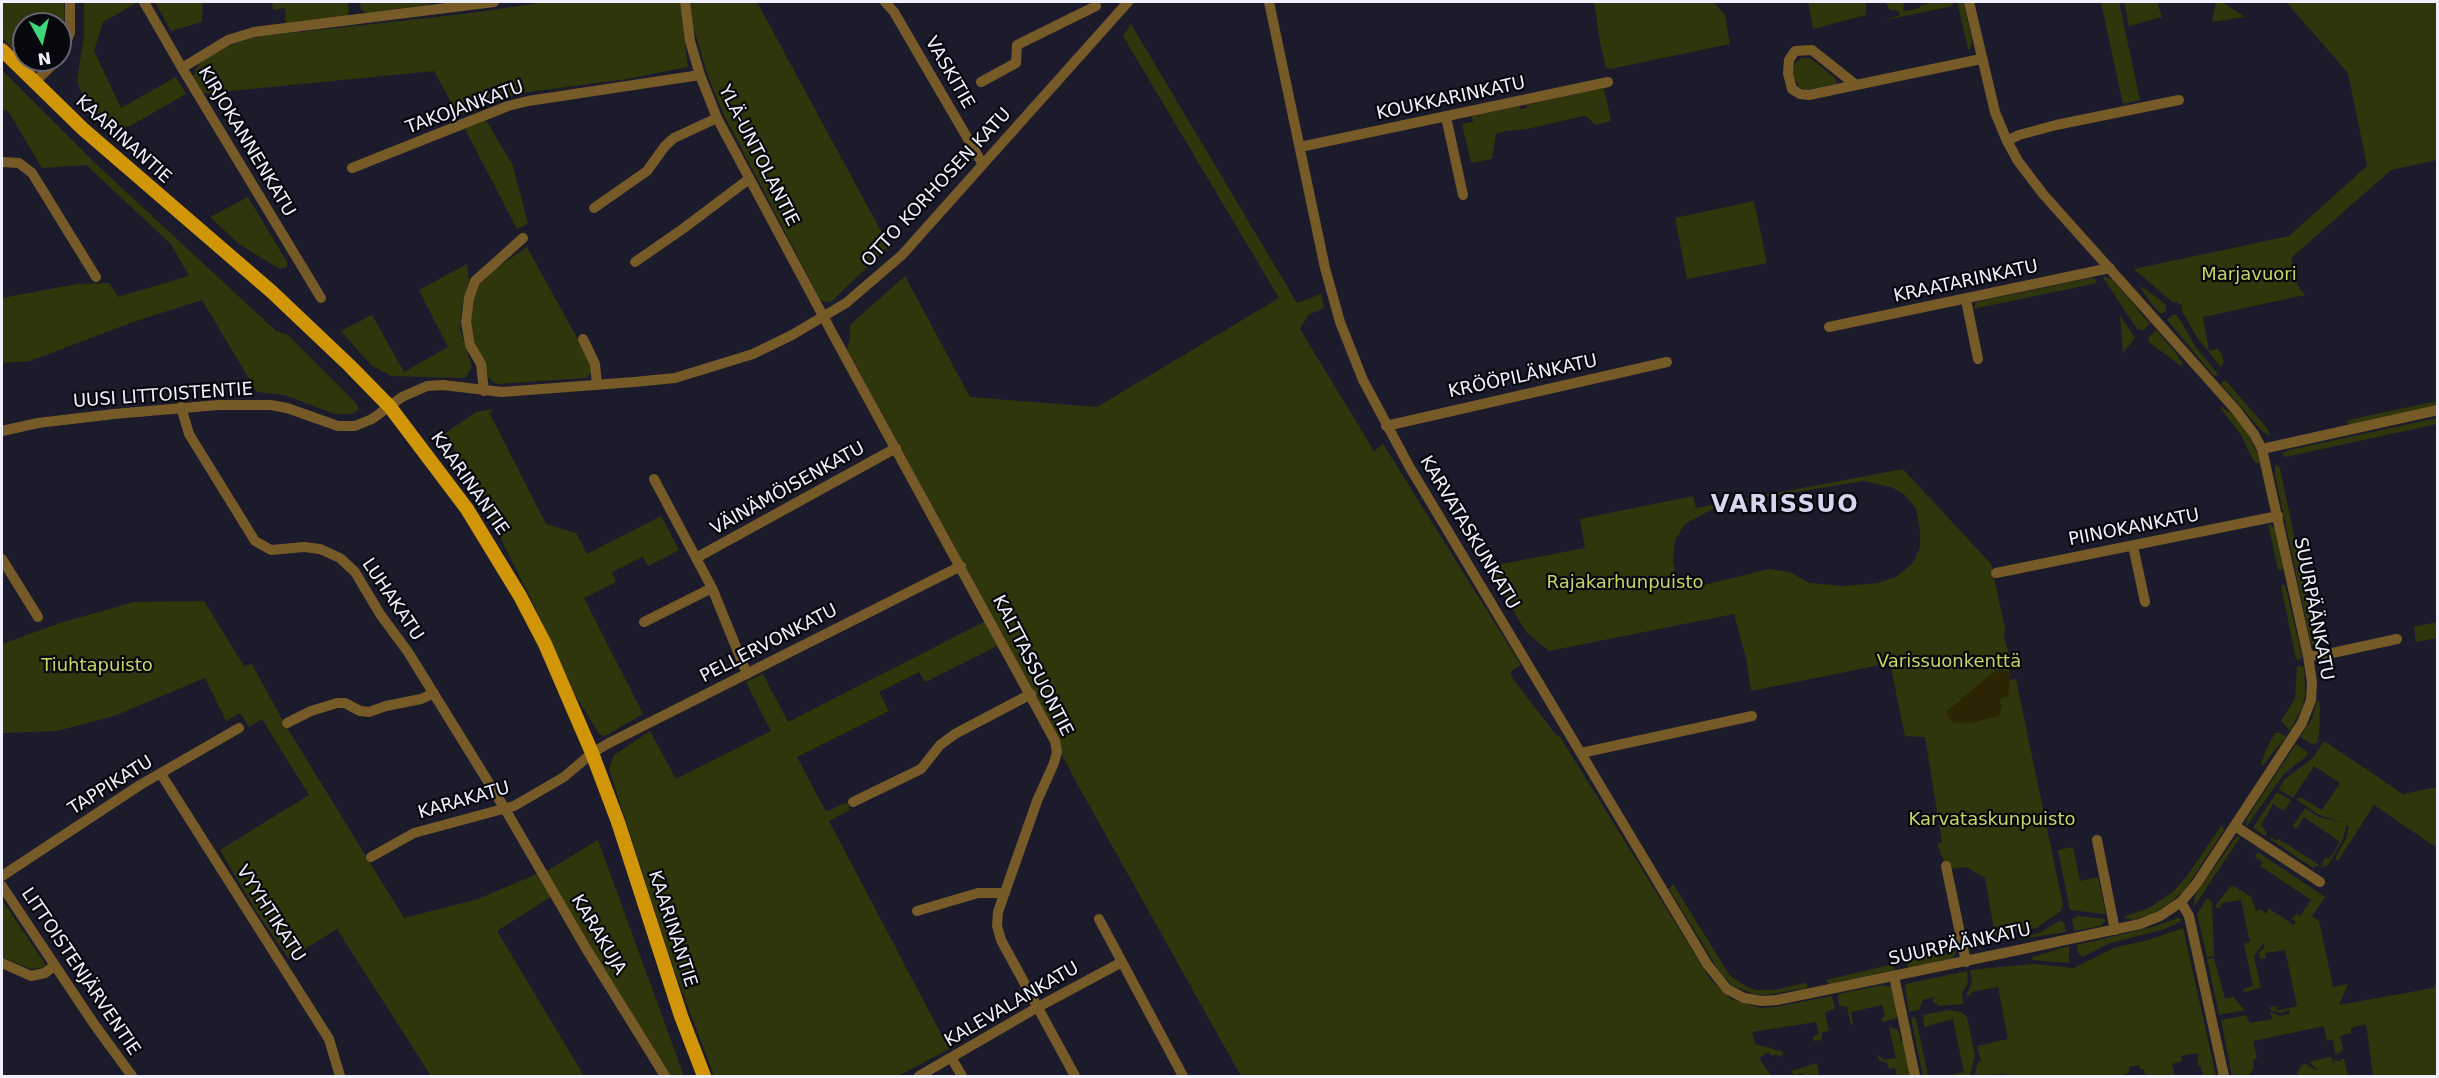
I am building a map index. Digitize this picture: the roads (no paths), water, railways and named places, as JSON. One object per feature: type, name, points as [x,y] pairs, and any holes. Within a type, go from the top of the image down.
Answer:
[{"type":"main road","name":"KAARINANTIE","points":[[2,50],[91,136],[313,329],[390,406],[466,509],[500,560],[545,645],[592,753],[618,822],[681,1016],[704,1077]]},
{"type":"street","name":"KIRJOKANNENKATU","points":[[144,2],[321,298]]},
{"type":"street","points":[[182,68],[228,40],[254,33],[494,2]]},
{"type":"street","name":"YLÄ-UNTOLANTIE","points":[[685,2],[690,41],[700,75],[717,118],[824,317]]},
{"type":"street","name":"VASKITIE","points":[[885,2],[894,12],[982,163]]},
{"type":"street","name":"OTTO KORHOSEN KATU","points":[[390,406],[410,393],[427,386],[443,385],[484,391],[675,378],[753,354],[792,335],[824,317],[864,289],[902,255],[1128,2]]},
{"type":"street","name":"KARVATASKUNKATU","points":[[1269,2],[1325,268],[1340,322],[1363,380],[1386,426],[1721,984],[1744,998],[1762,1001],[1777,1000]]},
{"type":"street","name":"SUURPÄÄNKATU","points":[[1777,1000],[1966,962],[2150,921],[2181,902],[2197,883],[2307,715],[2312,693],[2308,656],[2262,449],[2250,428],[2235,409],[2043,194],[2007,141],[1995,112],[1969,2]]},
{"type":"street","points":[[981,82],[1016,63],[1017,45],[1096,6]]},
{"type":"street","points":[[1856,85],[1812,50],[1795,51],[1788,60],[1792,89],[1800,94],[1809,95],[1981,59]]},
{"type":"street","points":[[34,83],[45,72]]},
{"type":"street","name":"TAKOJANKATU","points":[[352,168],[508,106],[700,75]]},
{"type":"street","name":"KOUKKARINKATU","points":[[1300,147],[1608,82]]},
{"type":"street","points":[[2007,141],[2019,135],[2056,125],[2179,100]]},
{"type":"street","points":[[1446,117],[1463,195]]},
{"type":"street","points":[[594,208],[647,171],[665,146],[674,138],[717,118]]},
{"type":"street","points":[[2,162],[19,163],[32,173],[96,277]]},
{"type":"street","points":[[635,262],[749,179]]},
{"type":"street","points":[[484,391],[481,364],[470,345],[466,322],[469,298],[475,281],[523,238]]},
{"type":"street","name":"KRAATARINKATU","points":[[1829,327],[2110,268]]},
{"type":"street","points":[[1966,300],[1978,359]]},
{"type":"street","name":"KALTTASSUONTIE","points":[[824,317],[1055,741],[1057,752],[1037,801],[998,912],[997,926],[1001,940],[1075,1077]]},
{"type":"street","points":[[583,339],[595,364],[597,385]]},
{"type":"street","name":"KRÖÖPILÄNKATU","points":[[1386,426],[1667,362]]},
{"type":"street","name":"UUSI LITTOISTENTIE","points":[[2,431],[38,423],[181,407],[271,405],[345,427],[366,423],[390,406]]},
{"type":"street","name":"LUHAKATU","points":[[181,407],[189,434],[255,541],[271,550],[304,547],[320,549],[346,562],[355,572],[506,809]]},
{"type":"street","points":[[2262,449],[2438,410]]},
{"type":"street","name":"VÄINÄMÖISENKATU","points":[[696,558],[896,448]]},
{"type":"street","points":[[654,479],[712,588],[747,674]]},
{"type":"street","name":"PIINOKANKATU","points":[[1996,573],[2278,516]]},
{"type":"street","points":[[2133,546],[2145,602]]},
{"type":"street","points":[[2,559],[38,617]]},
{"type":"street","name":"PELLERVONKATU","points":[[592,753],[961,566]]},
{"type":"street","points":[[644,622],[712,588]]},
{"type":"street","points":[[2308,656],[2323,655],[2397,639]]},
{"type":"street","points":[[287,723],[311,711],[337,703],[345,703],[360,711],[369,712],[421,699],[434,693]]},
{"type":"street","points":[[853,802],[921,769],[940,745],[955,734],[1031,694]]},
{"type":"street","points":[[1581,753],[1752,716]]},
{"type":"street","name":"TAPPIKATU","points":[[2,876],[161,774],[239,728]]},
{"type":"street","name":"KARAKATU","points":[[371,857],[414,833],[506,809],[564,777],[592,753]]},
{"type":"street","name":"VYYHTIKATU","points":[[161,774],[329,1039],[340,1077]]},
{"type":"street","name":"KARAKUJA","points":[[506,809],[587,950],[665,1077]]},
{"type":"street","points":[[2235,826],[2320,882]]},
{"type":"street","points":[[2097,840],[2115,930]]},
{"type":"street","points":[[1946,866],[1966,962]]},
{"type":"street","name":"LITTOISTENJÄRVENTIE","points":[[2,886],[54,966],[132,1077]]},
{"type":"street","points":[[917,911],[978,893],[1005,892]]},
{"type":"street","points":[[2181,902],[2189,916],[2224,1077]]},
{"type":"street","points":[[1099,919],[1183,1077]]},
{"type":"street","name":"KALEVALANKATU","points":[[919,1077],[1038,1007],[1122,962]]},
{"type":"street","points":[[2,963],[31,976],[45,973],[54,966]]},
{"type":"street","points":[[1894,976],[1915,1077]]},
{"type":"street","points":[[952,1059],[962,1077]]},
{"type":"district","name":"VARISSUO","points":[[1785,506]]},
{"type":"park label","name":"Marjavuori","points":[[2249,275]]},
{"type":"park label","name":"Rajakarhunpuisto","points":[[1625,583]]},
{"type":"park label","name":"Varissuonkenttä","points":[[1949,662]]},
{"type":"park label","name":"Tiuhtapuisto","points":[[97,666]]},
{"type":"park label","name":"Karvataskunpuisto","points":[[1992,820]]}]
